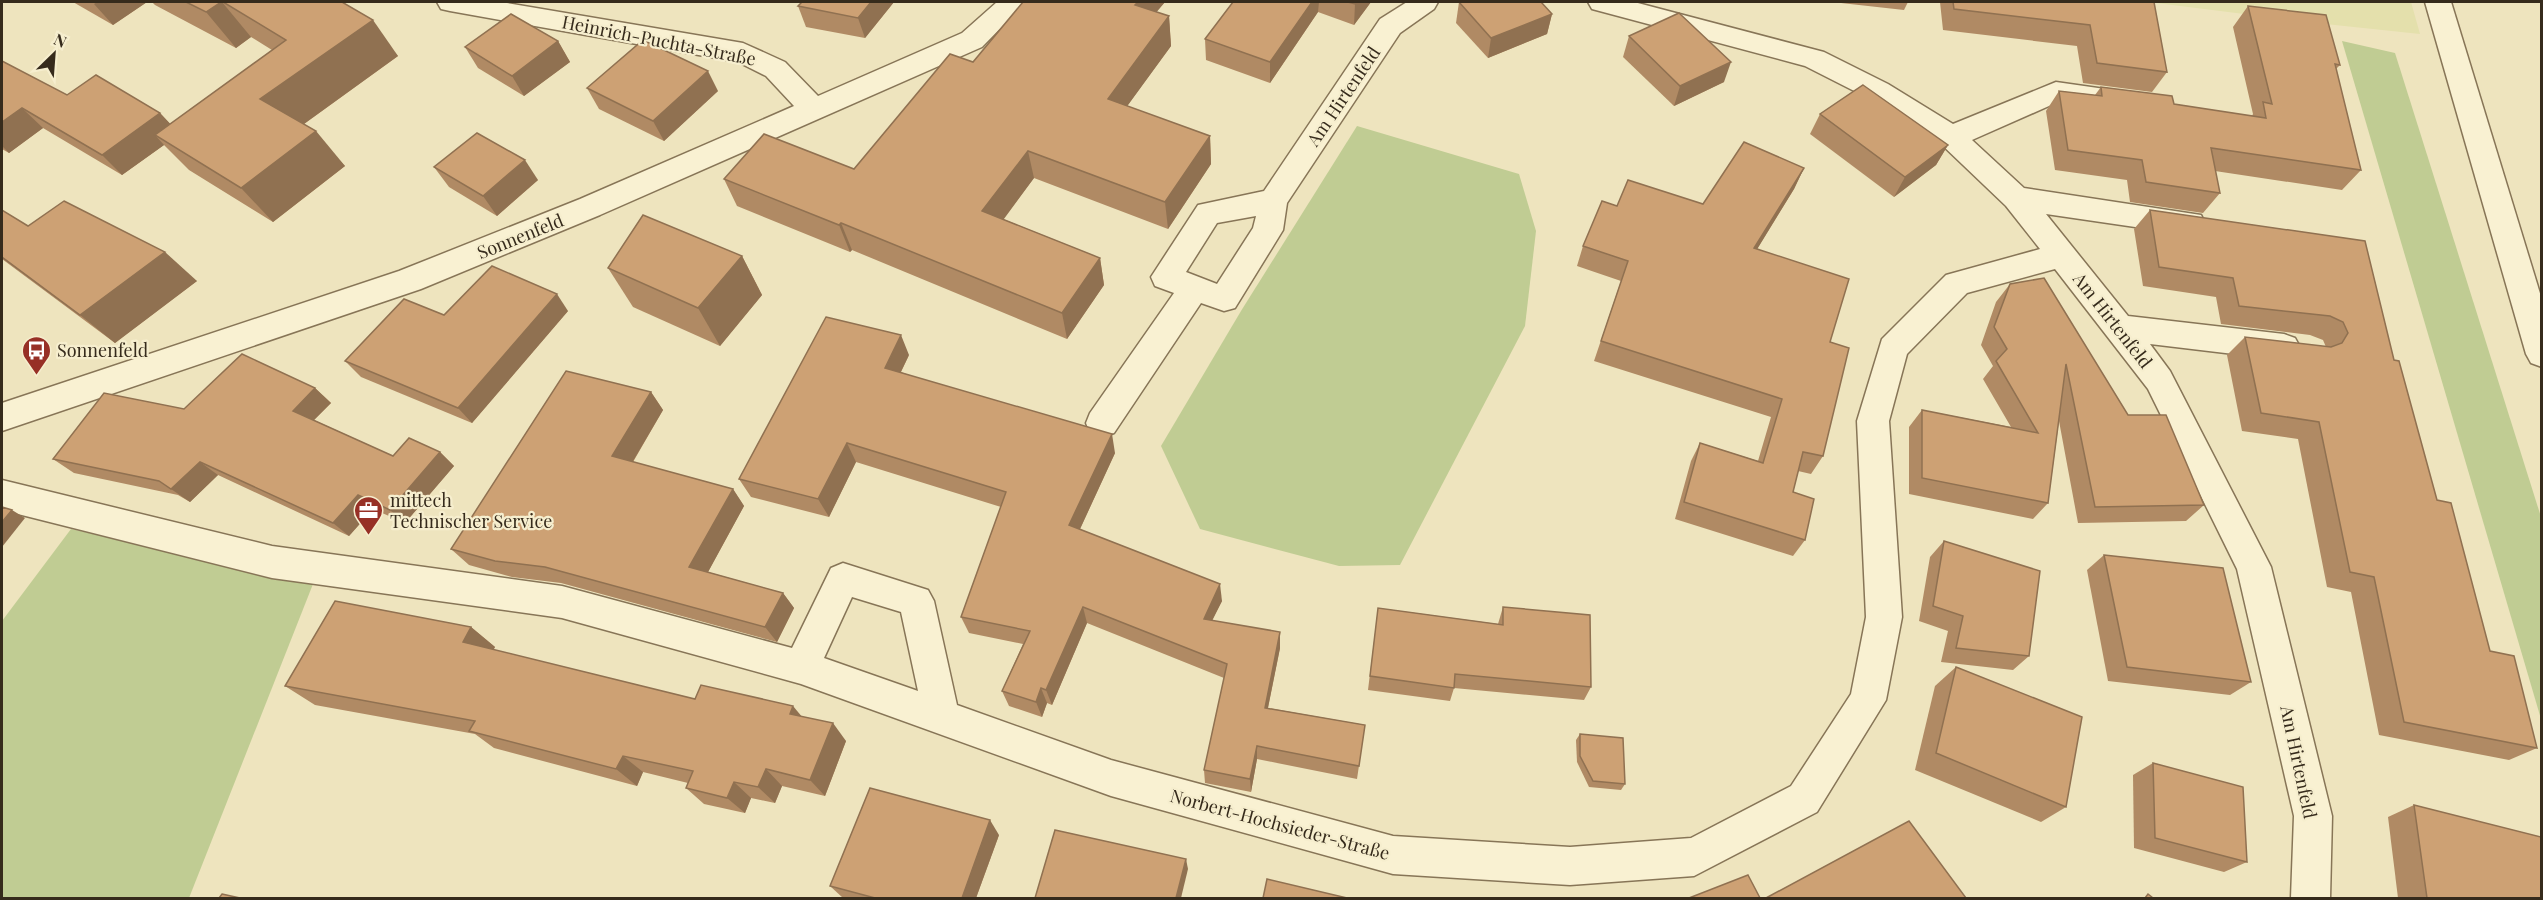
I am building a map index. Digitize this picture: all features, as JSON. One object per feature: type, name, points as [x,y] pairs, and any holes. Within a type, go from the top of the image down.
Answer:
[{"type":"street","name":"Heinrich-Puchta-Straße","points":[[450,2],[744,53],[768,62],[784,73],[813,110]]},
{"type":"street","name":"Sonnenfeld","points":[[2,417],[410,280],[590,207],[972,40],[1013,2]]},
{"type":"street","name":"Am Hirtenfeld","points":[[1273,201],[1208,213],[1166,277],[1224,300],[1268,230],[1273,201],[1390,26],[1425,2]]},
{"type":"street","name":"Am Hirtenfeld","points":[[1601,2],[1814,59],[1878,91],[1951,137],[2016,198],[2062,255],[2159,380],[2254,567],[2313,816],[2311,898]]},
{"type":"street","points":[[2438,2],[2541,354]]},
{"type":"street","points":[[1951,137],[2056,92],[2124,100]]},
{"type":"street","points":[[2016,198],[2214,227]]},
{"type":"street","name":"Norbert-Hochsieder-Straße","points":[[801,667],[1111,778],[1393,855],[1570,866],[1694,857],[1804,799],[1868,700],[1884,617],[1873,421],[1893,348],[1957,284],[2062,255]]},
{"type":"street","points":[[1102,423],[1194,288]]},
{"type":"street","points":[[2119,328],[2310,350]]},
{"type":"street","points":[[2,495],[272,562],[562,602],[801,667],[843,579],[916,601],[942,719]]},
{"type":"shaded area","points":[[2148,2],[2411,2],[2420,34],[2316,23]]},
{"type":"green space","points":[[2342,41],[2395,53],[2541,517],[2541,719]]},
{"type":"green space","points":[[1357,126],[1519,174],[1536,231],[1525,326],[1400,565],[1339,566],[1200,529],[1161,446],[1241,311]]},
{"type":"green space","points":[[71,529],[313,584],[189,898],[2,898],[2,621]]},
{"type":"building","points":[[186,2],[221,2],[206,12]]},
{"type":"building","points":[[223,2],[342,2],[373,20],[260,99],[316,131],[241,188],[155,135],[286,40]]},
{"type":"building","points":[[802,2],[871,2],[858,18],[798,6]]},
{"type":"building","points":[[1023,2],[1138,2],[1135,5],[1169,16],[1108,99],[1210,136],[1165,202],[1028,151],[982,211],[1100,258],[1062,313],[841,223],[839,225],[724,179],[764,134],[854,169],[950,54],[973,62]]},
{"type":"building","points":[[1233,2],[1312,2],[1270,62],[1205,39]]},
{"type":"building","points":[[1459,2],[1541,2],[1552,14],[1491,38]]},
{"type":"building","points":[[1953,2],[2154,2],[2167,72],[2097,63],[2090,25],[1954,9]]},
{"type":"building","points":[[2248,6],[2326,15],[2340,65],[2335,64],[2361,170],[2211,148],[2220,193],[2146,182],[2142,160],[2068,150],[2059,91],[2102,96],[2101,87],[2172,96],[2174,104],[2266,118],[2263,102],[2272,104]]},
{"type":"building","points":[[1679,13],[1731,62],[1680,86],[1629,36]]},
{"type":"building","points":[[511,14],[558,41],[512,76],[465,47]]},
{"type":"building","points":[[643,40],[708,71],[653,121],[587,88]]},
{"type":"building","points":[[2,61],[67,95],[96,75],[160,113],[102,155],[22,108],[2,122]]},
{"type":"building","points":[[1863,85],[1948,145],[1905,177],[1820,114]]},
{"type":"building","points":[[477,133],[525,160],[483,196],[434,167]]},
{"type":"building","points":[[1744,142],[1804,168],[1754,248],[1849,279],[1830,342],[1849,348],[1823,456],[1803,452],[1793,492],[1814,499],[1805,540],[1684,502],[1700,443],[1763,463],[1782,399],[1601,341],[1628,261],[1583,246],[1602,201],[1617,206],[1628,180],[1703,204]]},
{"type":"building","points":[[64,201],[165,252],[80,315],[2,257],[2,210],[28,226]]},
{"type":"building","points":[[2150,210],[2365,241],[2394,360],[2399,361],[2437,500],[2451,503],[2490,651],[2514,656],[2537,748],[2404,722],[2374,577],[2350,572],[2319,422],[2261,413],[2245,337],[2331,347],[2342,343],[2348,333],[2343,322],[2330,316],[2239,306],[2233,278],[2159,267]]},
{"type":"building","points":[[643,215],[742,256],[698,308],[608,268]]},
{"type":"building","points":[[492,266],[557,294],[458,408],[345,361],[404,299],[444,315]]},
{"type":"building","points":[[2044,278],[2128,415],[2166,415],[2204,505],[2095,507],[2066,364],[2048,503],[1922,478],[1922,410],[2038,433],[1996,361],[2007,349],[1994,327],[2010,284]]},
{"type":"building","points":[[826,317],[901,335],[885,368],[1112,434],[1069,525],[1220,584],[1204,619],[1280,632],[1265,708],[1365,725],[1359,766],[1257,746],[1250,779],[1204,770],[1227,664],[1083,607],[1046,690],[1041,688],[1036,702],[1002,691],[1030,631],[961,617],[1006,492],[847,443],[818,499],[739,479]]},
{"type":"building","points":[[242,354],[315,388],[293,411],[393,456],[409,438],[440,452],[390,510],[358,495],[333,523],[200,462],[171,489],[159,481],[53,459],[104,393],[184,409]]},
{"type":"building","points":[[566,371],[651,392],[612,456],[733,489],[689,567],[783,593],[765,627],[545,567],[495,561],[451,549]]},
{"type":"building","points":[[2,507],[12,510],[2,522]]},
{"type":"building","points":[[1944,541],[2040,571],[2029,656],[1956,648],[1963,616],[1933,606]]},
{"type":"building","points":[[2104,555],[2223,568],[2251,682],[2127,667]]},
{"type":"building","points":[[335,601],[471,627],[463,642],[695,699],[701,685],[793,706],[790,714],[833,723],[810,780],[766,769],[758,787],[734,782],[727,798],[686,788],[693,771],[623,756],[616,769],[469,731],[475,721],[285,686]]},
{"type":"building","points":[[1503,607],[1590,615],[1591,687],[1455,674],[1454,688],[1370,676],[1378,608],[1503,625]]},
{"type":"building","points":[[1956,667],[2082,717],[2066,807],[1936,753]]},
{"type":"building","points":[[1580,734],[1623,738],[1625,784],[1593,781],[1580,756]]},
{"type":"building","points":[[2153,763],[2243,787],[2247,862],[2155,838]]},
{"type":"building","points":[[870,788],[990,820],[962,898],[875,898],[830,886]]},
{"type":"building","points":[[2414,805],[2541,837],[2541,898],[2427,898]]},
{"type":"building","points":[[1909,821],[1966,898],[1766,898]]},
{"type":"building","points":[[1055,830],[1186,859],[1176,898],[1035,898]]},
{"type":"building","points":[[1748,875],[1760,898],[1689,898]]},
{"type":"building","points":[[1267,879],[1347,898],[1263,898]]},
{"type":"building","points":[[222,894],[240,898],[219,898]]},
{"type":"place","name":"Sonnenfeld","points":[[36,376]]},
{"type":"place","name":"mittech Technischer Service","points":[[369,536]]}]
